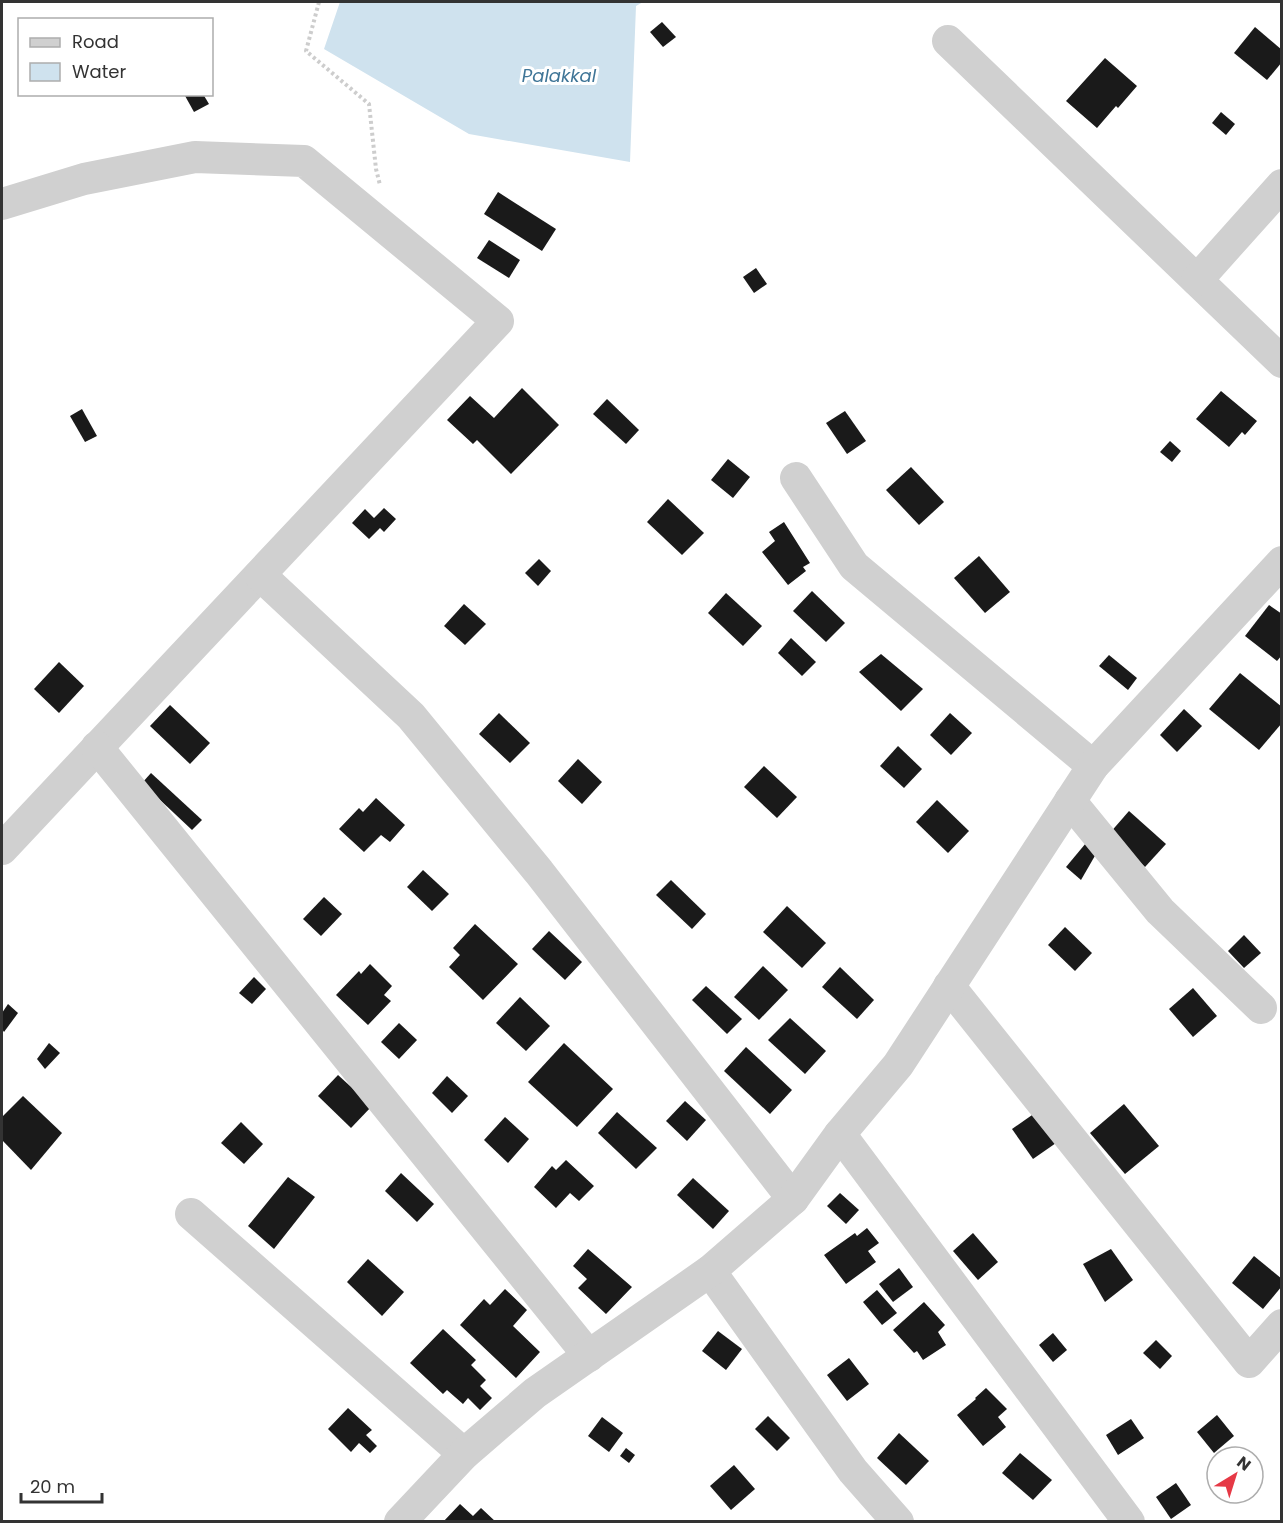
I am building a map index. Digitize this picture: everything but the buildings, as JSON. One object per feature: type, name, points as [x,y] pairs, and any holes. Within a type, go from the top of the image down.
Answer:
[{"type":"street","points":[[948,41],[1281,362]]},
{"type":"street","points":[[2,204],[84,179],[195,157],[304,161],[498,321],[2,849]]},
{"type":"street","points":[[1197,280],[1281,185]]},
{"type":"street","points":[[796,478],[854,566],[1093,766]]},
{"type":"street","points":[[400,1521],[464,1454],[535,1393],[710,1271],[793,1199],[840,1134],[898,1065],[1093,766],[1281,562]]},
{"type":"street","points":[[260,575],[411,716],[539,872],[793,1199]]},
{"type":"street","points":[[97,747],[589,1356]]},
{"type":"street","points":[[1070,801],[1160,911],[1262,1008]]},
{"type":"street","points":[[949,986],[1249,1362],[1281,1325]]},
{"type":"street","points":[[840,1134],[1129,1521]]},
{"type":"street","points":[[191,1214],[464,1454]]},
{"type":"street","points":[[710,1271],[853,1471],[898,1521]]},
{"type":"path","points":[[319,2],[306,51],[369,104],[376,169],[382,191]]},
{"type":"water","name":"Palakkal","points":[[340,2],[643,2],[636,6],[630,162],[469,134],[324,49]]}]
